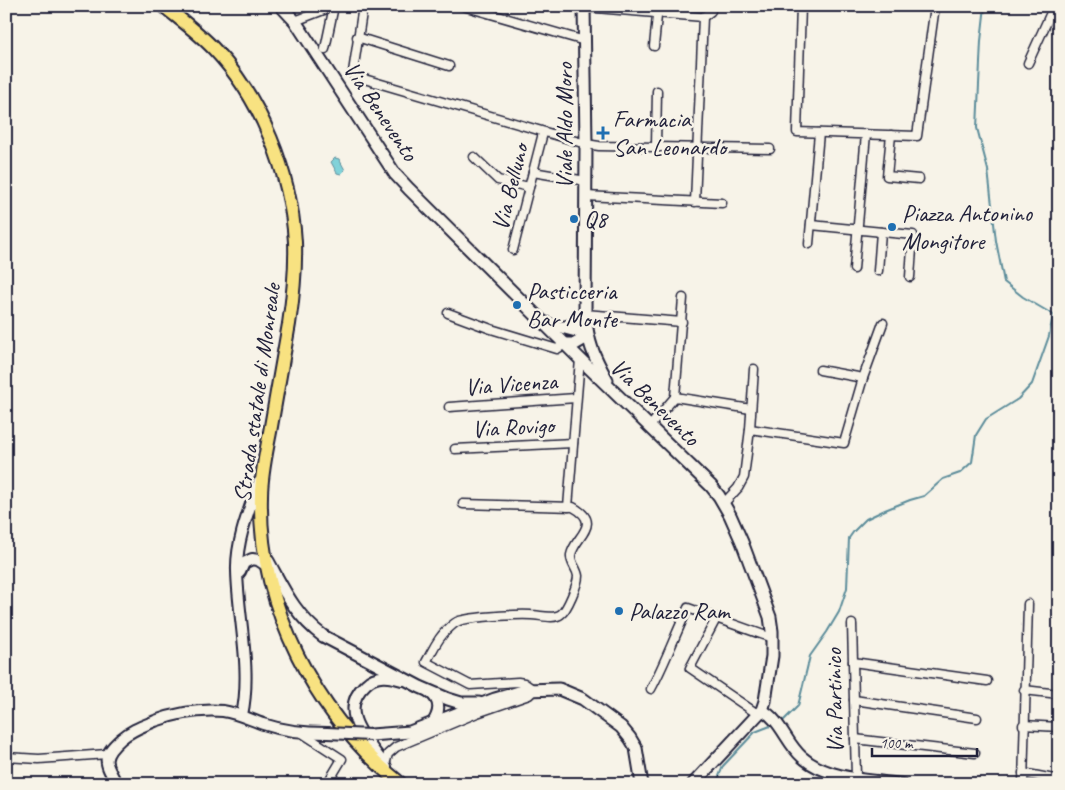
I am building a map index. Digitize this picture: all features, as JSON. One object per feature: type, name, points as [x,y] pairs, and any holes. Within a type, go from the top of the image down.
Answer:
[{"type":"main road","name":"Strada statale di Monreale","points":[[164,6],[200,35],[232,70],[248,93],[260,114],[274,149],[289,200],[295,242],[294,284],[263,470],[261,496],[263,540],[277,604],[295,650],[326,704],[354,740],[398,781]]},
{"type":"main road","name":"Via Benevento","points":[[281,6],[295,22],[395,174],[542,322],[711,486],[724,503],[738,533],[770,617],[772,656],[765,701],[760,712]]},
{"type":"main road","name":"Viale Aldo Moro","points":[[584,7],[586,144],[585,314],[587,337],[595,358],[612,390]]},
{"type":"main road","points":[[565,328],[572,325],[585,314]]},
{"type":"main road","points":[[542,322],[554,327],[580,332],[587,337],[575,344],[565,344]]},
{"type":"main road","points":[[267,562],[293,606],[311,627],[339,645],[420,687],[448,699],[461,703],[488,702]]},
{"type":"main road","points":[[371,735],[410,732],[488,702],[526,690],[559,689],[583,699],[621,728],[630,738],[636,748],[642,784]]},
{"type":"main road","points":[[693,784],[760,712]]},
{"type":"street","points":[[295,22],[334,6]]},
{"type":"street","points":[[325,49],[334,6]]},
{"type":"street","points":[[362,6],[354,76],[543,133],[586,144],[600,146],[770,149]]},
{"type":"street","points":[[463,6],[585,41]]},
{"type":"street","points":[[584,7],[657,10],[703,17],[711,11],[711,6]]},
{"type":"street","points":[[801,6],[798,132],[918,136],[934,6]]},
{"type":"street","points":[[1028,62],[1054,6]]},
{"type":"street","points":[[654,46],[657,10]]},
{"type":"street","points":[[695,202],[703,17]]},
{"type":"street","points":[[357,37],[449,66]]},
{"type":"street","points":[[656,146],[657,91]]},
{"type":"street","name":"Via Belluno","points":[[513,250],[543,133]]},
{"type":"street","points":[[809,244],[819,133]]},
{"type":"street","points":[[854,269],[859,230],[866,134]]},
{"type":"street","points":[[891,135],[886,176],[919,179]]},
{"type":"street","points":[[474,157],[498,180],[529,187]]},
{"type":"street","points":[[533,172],[586,181]]},
{"type":"street","points":[[586,196],[722,203]]},
{"type":"street","points":[[811,225],[881,234],[914,235],[910,277]]},
{"type":"street","points":[[878,270],[881,234]]},
{"type":"street","points":[[650,426],[675,397],[684,298]]},
{"type":"street","points":[[448,313],[491,329],[557,349],[565,344]]},
{"type":"street","points":[[585,314],[682,322]]},
{"type":"street","points":[[750,429],[844,443],[863,378],[883,323]]},
{"type":"street","points":[[568,507],[580,359]]},
{"type":"street","points":[[724,503],[738,488],[744,477],[750,429],[754,369]]},
{"type":"street","points":[[820,370],[863,378]]},
{"type":"street","points":[[675,397],[751,409]]},
{"type":"street","name":"Via Vicenza","points":[[448,408],[576,398]]},
{"type":"street","name":"Via Rovigo","points":[[455,449],[572,443]]},
{"type":"street","points":[[242,715],[246,698],[237,570],[242,537],[263,470]]},
{"type":"street","points":[[385,765],[388,754],[396,747],[529,695],[534,690],[524,683],[518,682],[470,685],[426,662],[445,631],[458,621],[530,615],[554,617],[563,613],[578,579],[572,563],[572,552],[586,530],[582,514],[573,507],[463,504]]},
{"type":"street","points":[[239,588],[242,567],[248,560],[267,562]]},
{"type":"street","points":[[1023,784],[1023,724],[1028,604]]},
{"type":"street","points":[[651,689],[660,673],[673,638],[688,608],[772,638]]},
{"type":"street","points":[[716,619],[690,668],[760,712]]},
{"type":"street","name":"Via Partinico","points":[[852,624],[856,778]]},
{"type":"street","points":[[853,662],[987,681]]},
{"type":"street","points":[[398,781],[356,725],[353,710],[355,700],[367,683],[378,677],[392,677],[420,687],[432,694],[438,702],[439,710],[431,725]]},
{"type":"street","points":[[1024,690],[1059,694]]},
{"type":"street","points":[[448,699],[451,705],[451,712],[448,718]]},
{"type":"street","points":[[854,700],[977,718]]},
{"type":"street","points":[[117,784],[106,765],[107,754],[129,732],[161,719],[188,711],[223,711],[242,715],[263,724],[302,733],[327,732],[371,735]]},
{"type":"street","name":"Via Partinico","points":[[760,712],[778,723],[801,757],[819,769],[856,778],[902,784]]},
{"type":"street","points":[[1023,724],[1059,727]]},
{"type":"street","points":[[302,733],[342,758],[327,784]]},
{"type":"street","points":[[855,739],[975,753]]},
{"type":"street","points":[[6,757],[39,759],[107,754]]},
{"type":"street","points":[[1022,773],[1059,780]]},
{"type":"water","points":[[335,158],[339,159],[345,170],[341,174],[337,173],[331,162]]},
{"type":"waterway","points":[[985,6],[981,41],[977,128],[988,170],[996,241],[1004,282],[1023,297],[1059,318]]},
{"type":"waterway","points":[[780,722],[798,706],[810,656],[839,612],[847,588],[849,538],[866,519],[924,496],[943,479],[960,473],[972,462],[976,435],[986,419],[1018,399],[1032,384],[1049,336],[1053,315]]},
{"type":"waterway","points":[[716,784],[723,766],[755,732],[773,725]]},
{"type":"place","name":"Farmacia San Leonardo","points":[[603,133]]},
{"type":"place","name":"Q8","points":[[574,219]]},
{"type":"place","name":"Piazza Antonino Mongitore","points":[[892,227]]},
{"type":"place","name":"Pasticceria Bar Monte","points":[[517,305]]},
{"type":"place","name":"Palazzo Ram","points":[[619,611]]}]
